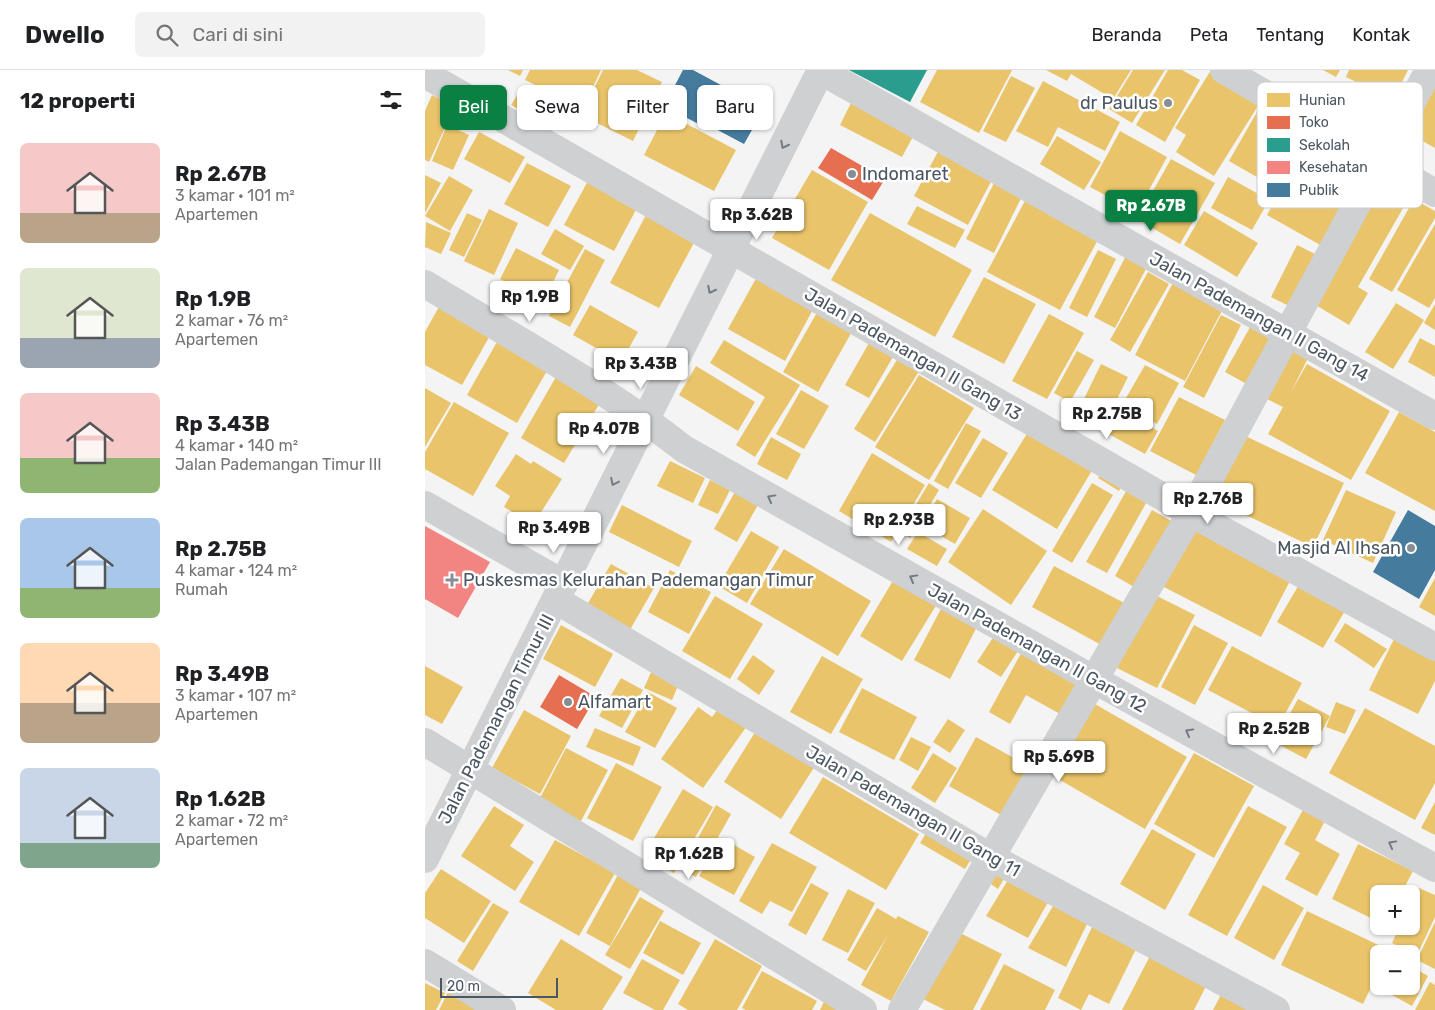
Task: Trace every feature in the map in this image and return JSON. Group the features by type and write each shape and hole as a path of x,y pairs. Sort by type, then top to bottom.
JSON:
{"street":[{"name":"Jalan Pademangan Timur III","path":"425,859 821,70"},
{"name":"Jalan Pademangan II Gang 14","path":"821,70 1435,416"},
{"path":"1224,70 1257,90"},
{"path":"1423,82 1429,70"},
{"name":"Jalan Pademangan II Gang 13","path":"425,74 1191,513 1435,647"},
{"path":"1423,186 1435,193"},
{"path":"902,1010 1191,513 1356,208"},
{"name":"Jalan Pademangan II Gang 12","path":"425,284 645,419 684,449 1093,679 1435,868"},
{"name":"Jalan Pademangan II Gang 11","path":"425,504 560,592 990,857 1067,900 1277,1010"},
{"path":"425,742 863,1010"},
{"path":"425,963 502,1010"}],"building: Hunian":[{"path":"508,70 523,70 520,76"},
{"path":"530,70 601,70 594,85 535,85 525,80"},
{"path":"603,70 637,70 662,82 661,85 608,85 608,128 598,124 598,85 596,85"},
{"path":"937,70 1012,70 979,133 920,102"},
{"path":"1046,70 1131,70 1113,99 1071,74 1067,81"},
{"path":"1133,70 1165,70 1132,123 1109,109"},
{"name":"dr Paulus","path":"1168,70 1182,70 1200,80 1165,142 1136,125"},
{"path":"1211,70 1257,99 1257,107 1214,176 1176,152 1186,135 1175,128"},
{"path":"1323,70 1340,70 1336,77"},
{"path":"1349,70 1408,70 1402,82 1356,82 1346,77"},
{"path":"1011,76 1035,88 1006,142 983,131"},
{"path":"1043,81 1120,122 1105,151 1058,127 1048,147 1016,131"},
{"path":"1426,84 1435,89 1435,148 1423,141 1423,89"},
{"path":"432,95 440,99 440,130 444,130 429,162 425,160 425,111"},
{"path":"517,95 517,108 511,105"},
{"path":"853,99 916,131 902,157 840,125"},
{"path":"1257,112 1257,177 1229,161"},
{"path":"687,124 736,150 714,191 644,155 657,130 687,130"},
{"path":"445,130 458,130 469,135 453,170 432,161"},
{"path":"611,130 638,130 633,141"},
{"path":"1120,131 1167,157 1137,212 1090,187"},
{"path":"479,132 525,157 510,183 464,159"},
{"path":"1057,136 1101,162 1084,190 1040,164"},
{"path":"940,148 994,176 968,225 914,196"},
{"path":"1171,159 1215,183 1180,244 1137,219"},
{"path":"527,163 571,186 548,227 504,204"},
{"path":"812,170 868,202 829,270 772,238"},
{"path":"425,175 441,183 425,213"},
{"path":"449,176 473,190 450,231 425,216"},
{"path":"1228,177 1257,193 1257,208 1264,208 1252,230 1211,208"},
{"path":"589,179 638,206 614,251 564,225"},
{"path":"994,183 1022,196 994,253 966,239"},
{"path":"1027,197 1100,236 1060,310 987,272"},
{"path":"1423,204 1435,211 1435,218 1392,292 1369,279 1409,208 1423,208"},
{"path":"917,206 965,230 955,248 907,224"},
{"path":"1271,208 1344,208 1322,246 1267,215"},
{"path":"1364,208 1403,208 1358,287 1368,293 1349,325 1309,301"},
{"path":"489,209 518,223 494,275 464,261"},
{"path":"1204,211 1258,243 1237,277 1184,245"},
{"path":"467,213 482,220 464,257 449,250"},
{"path":"647,213 696,239 659,308 610,283"},
{"path":"870,213 972,270 935,337 831,280"},
{"path":"426,222 451,233 441,254 425,247"},
{"path":"1435,224 1435,298 1429,308 1397,290"},
{"path":"555,229 584,246 570,270 541,254"},
{"path":"1297,245 1317,255 1291,307 1271,297"},
{"path":"516,248 559,270 544,301 500,279"},
{"path":"585,249 605,260 570,327 549,316"},
{"path":"1098,250 1116,259 1087,317 1069,308"},
{"path":"1128,252 1149,263 1115,328 1094,317"},
{"path":"1148,272 1169,284 1130,352 1110,340"},
{"path":"759,273 816,304 785,361 728,329"},
{"path":"984,277 1036,304 1004,364 952,337"},
{"path":"1176,277 1226,303 1185,381 1135,355"},
{"path":"441,303 492,332 462,385 425,365 425,332"},
{"path":"1396,303 1424,320 1393,369 1365,352"},
{"path":"1435,304 1435,330 1424,323"},
{"path":"590,305 638,332 621,362 573,335"},
{"path":"819,309 854,328 818,392 783,372"},
{"path":"1049,314 1084,333 1047,399 1012,381"},
{"path":"1221,315 1241,325 1204,398 1183,387"},
{"path":"1254,320 1282,336 1252,387 1225,372"},
{"path":"873,336 897,350 869,398 845,385"},
{"path":"1420,338 1435,346 1435,377 1408,362"},
{"path":"498,340 548,369 517,423 467,395"},
{"path":"724,340 800,385 755,457 736,445 765,397 710,363"},
{"path":"1291,341 1311,352 1291,392 1307,364 1390,411 1351,480 1268,434 1283,407 1261,396"},
{"path":"1077,351 1094,360 1070,402 1054,393"},
{"path":"900,355 921,368 875,442 854,429"},
{"path":"1101,364 1128,377 1107,419 1081,405"},
{"path":"1145,365 1179,383 1157,424 1122,405"},
{"path":"696,366 755,402 738,431 679,395"},
{"path":"557,375 601,401 564,463 521,438"},
{"path":"919,375 974,408 929,480 875,447"},
{"path":"425,388 451,403 425,447"},
{"path":"801,390 829,406 804,449 776,434"},
{"path":"1179,397 1225,420 1196,475 1150,451"},
{"path":"454,402 509,433 473,496 425,469 425,452"},
{"path":"1120,409 1158,431 1145,454 1107,433"},
{"path":"1399,412 1435,432 1435,511 1365,473"},
{"path":"966,423 981,431 948,489 934,481"},
{"path":"1033,424 1097,462 1057,529 992,490"},
{"path":"1237,432 1344,483 1313,547 1206,496"},
{"path":"771,437 801,454 787,480 757,464"},
{"path":"983,438 1008,453 981,498 955,483"},
{"path":"872,453 925,485 891,542 839,511"},
{"path":"516,454 531,464 533,461 562,479 533,525 504,507 510,496 495,486"},
{"path":"670,461 705,478 693,503 657,486"},
{"path":"1106,466 1126,478 1119,491 1098,478"},
{"path":"710,480 730,490 718,514 698,505"},
{"path":"740,483 763,496 737,542 714,529"},
{"path":"929,483 939,490 910,538 900,531"},
{"path":"1092,483 1113,495 1072,563 1052,551"},
{"path":"1129,486 1150,496 1107,573 1086,562"},
{"path":"1346,490 1396,512 1373,563 1323,540"},
{"path":"937,499 970,518 955,544 922,525"},
{"path":"622,505 692,541 679,567 609,532"},
{"path":"983,509 1047,551 1011,605 948,562"},
{"path":"1152,510 1173,522 1136,588 1115,576"},
{"path":"1196,525 1293,575 1261,637 1164,587"},
{"path":"751,531 779,547 747,603 718,586"},
{"path":"918,532 947,549 937,566 907,549"},
{"path":"784,549 871,601 838,656 750,604"},
{"path":"611,564 654,588 627,635 584,610"},
{"path":"1054,566 1128,605 1105,647 1032,607"},
{"path":"670,570 711,592 689,634 648,612"},
{"path":"1435,578 1435,616 1419,607"},
{"path":"894,579 937,604 902,661 860,636"},
{"path":"1300,583 1346,609 1323,648 1277,622"},
{"path":"1155,595 1195,615 1157,688 1117,668"},
{"path":"715,596 763,624 730,679 682,651"},
{"path":"943,605 979,623 950,679 914,660"},
{"path":"1345,623 1387,649 1374,668 1334,641"},
{"path":"561,625 613,654 595,687 543,659"},
{"path":"1194,625 1228,643 1195,705 1161,687"},
{"path":"994,636 1018,651 1001,677 977,662"},
{"path":"1395,637 1435,657 1435,681 1418,714 1369,690"},
{"path":"1025,646 1081,677 1060,714 1026,695 1010,724 989,712"},
{"path":"1232,646 1302,683 1278,727 1208,690"},
{"path":"753,655 775,671 759,695 737,679"},
{"path":"822,656 863,679 831,734 790,712"},
{"path":"425,666 463,687 442,724 425,715"},
{"path":"652,670 680,681 672,700 644,688"},
{"path":"621,678 643,690 622,728 599,716"},
{"path":"862,688 917,717 894,760 839,732"},
{"path":"648,692 677,708 655,748 625,732"},
{"path":"1298,699 1330,716 1306,759 1274,742"},
{"path":"1088,700 1187,757 1145,829 1046,772"},
{"path":"1336,702 1356,710 1345,734 1326,727"},
{"path":"722,704 749,723 703,788 661,759 698,707 712,717"},
{"path":"1365,708 1435,746 1435,783 1415,820 1329,773"},
{"path":"524,710 571,736 540,794 492,768"},
{"path":"948,719 965,730 950,753 933,742"},
{"path":"595,728 641,747 633,766 586,747"},
{"path":"757,729 815,766 781,819 724,782"},
{"path":"911,737 931,747 918,771 899,760"},
{"path":"976,737 1030,767 1003,816 949,786"},
{"path":"566,748 608,770 581,821 539,800"},
{"path":"933,753 957,768 935,803 911,788"},
{"path":"1194,753 1254,786 1214,858 1154,824"},
{"path":"616,763 662,787 633,841 587,818"},
{"path":"823,777 919,834 886,890 789,833"},
{"path":"683,789 713,807 674,873 644,855"},
{"path":"1435,802 1435,835 1421,828"},
{"path":"716,805 731,814 696,877 681,869"},
{"path":"494,806 524,825 510,846 534,862 515,891 461,856"},
{"path":"1248,806 1287,827 1227,936 1188,915"},
{"path":"1304,808 1326,819 1315,840 1340,854 1317,896 1285,879 1300,853 1284,844"},
{"path":"1152,829 1196,854 1165,910 1120,884"},
{"path":"928,830 973,856 965,869 920,843"},
{"path":"722,838 755,857 734,895 699,876"},
{"path":"555,840 615,873 579,936 519,902"},
{"path":"772,843 817,867 792,912 770,901 762,914 739,901"},
{"path":"1358,844 1413,871 1406,885 1370,885 1370,918 1332,899"},
{"path":"999,867 1008,872 998,889 988,882"},
{"path":"441,869 491,901 464,943 425,918 425,893"},
{"path":"619,873 642,886 610,946 586,933"},
{"path":"1011,875 1052,895 1028,938 986,916"},
{"path":"811,883 829,893 806,935 788,925"},
{"path":"1263,885 1304,908 1274,960 1234,938"},
{"path":"1420,888 1435,895 1435,917 1420,949 1420,945 1396,945 1392,943 1396,935 1420,935"},
{"path":"848,889 875,903 848,953 822,940"},
{"path":"640,897 664,911 630,969 605,955"},
{"path":"1056,901 1090,918 1066,967 1028,948"},
{"path":"493,903 509,912 473,971 457,961"},
{"path":"877,908 896,919 898,916 929,932 891,1001 861,985 888,935 866,971 847,960"},
{"path":"1307,911 1378,945 1370,945 1370,990 1363,1004 1281,965"},
{"path":"660,921 701,943 683,975 643,953"},
{"path":"1435,922 1435,969 1420,962 1420,954"},
{"path":"1094,923 1139,943 1109,1004 1089,994 1081,1010 1058,998"},
{"path":"958,932 1002,954 973,1010 945,1010 923,999"},
{"path":"561,939 623,977 602,1010 556,1010 528,993"},
{"path":"715,939 762,966 737,1010 688,1010 678,1004"},
{"path":"1152,952 1209,980 1194,1010 1122,1010"},
{"path":"642,959 680,980 663,1010 655,1010 623,993"},
{"path":"1004,964 1055,990 1045,1010 980,1010"},
{"path":"762,971 817,1001 812,1010 746,1010 742,1008"},
{"path":"1420,971 1428,976 1420,991"},
{"path":"1430,982 1435,985 1435,1010 1415,1010"},
{"path":"425,983 445,993 436,1010 425,1010"},
{"path":"1225,987 1267,1010 1213,1010"},
{"path":"449,990 489,1010 439,1010"},
{"path":"828,993 857,1010 820,1010"},
{"path":"1392,995 1418,995 1412,1006"}],"building: Toko":[{"name":"Indomaret","path":"831,148 885,179 872,200 818,168"},
{"name":"Alfamart","path":"559,675 596,697 577,729 540,707"}],"building: Sekolah":[{"path":"849,70 927,70 910,102"}],"building: Kesehatan":[{"name":"Puskesmas Kelurahan Pademangan Timur","path":"425,526 490,562 458,618 425,599"}],"building: Publik":[{"path":"683,70 693,70 721,85 697,85 697,123 687,118 687,85 675,85"},
{"path":"718,130 752,130 744,144"},
{"name":"Masjid Al Ihsan","path":"1408,510 1435,526 1435,570 1419,599 1373,572"}],"place":[{"name":"dr Paulus","path":"1168,103"},
{"name":"Indomaret","path":"852,174"},
{"name":"Masjid Al Ihsan","path":"1411,548"},
{"name":"Puskesmas Kelurahan Pademangan Timur","path":"452,580"},
{"name":"Alfamart","path":"568,702"}]}
